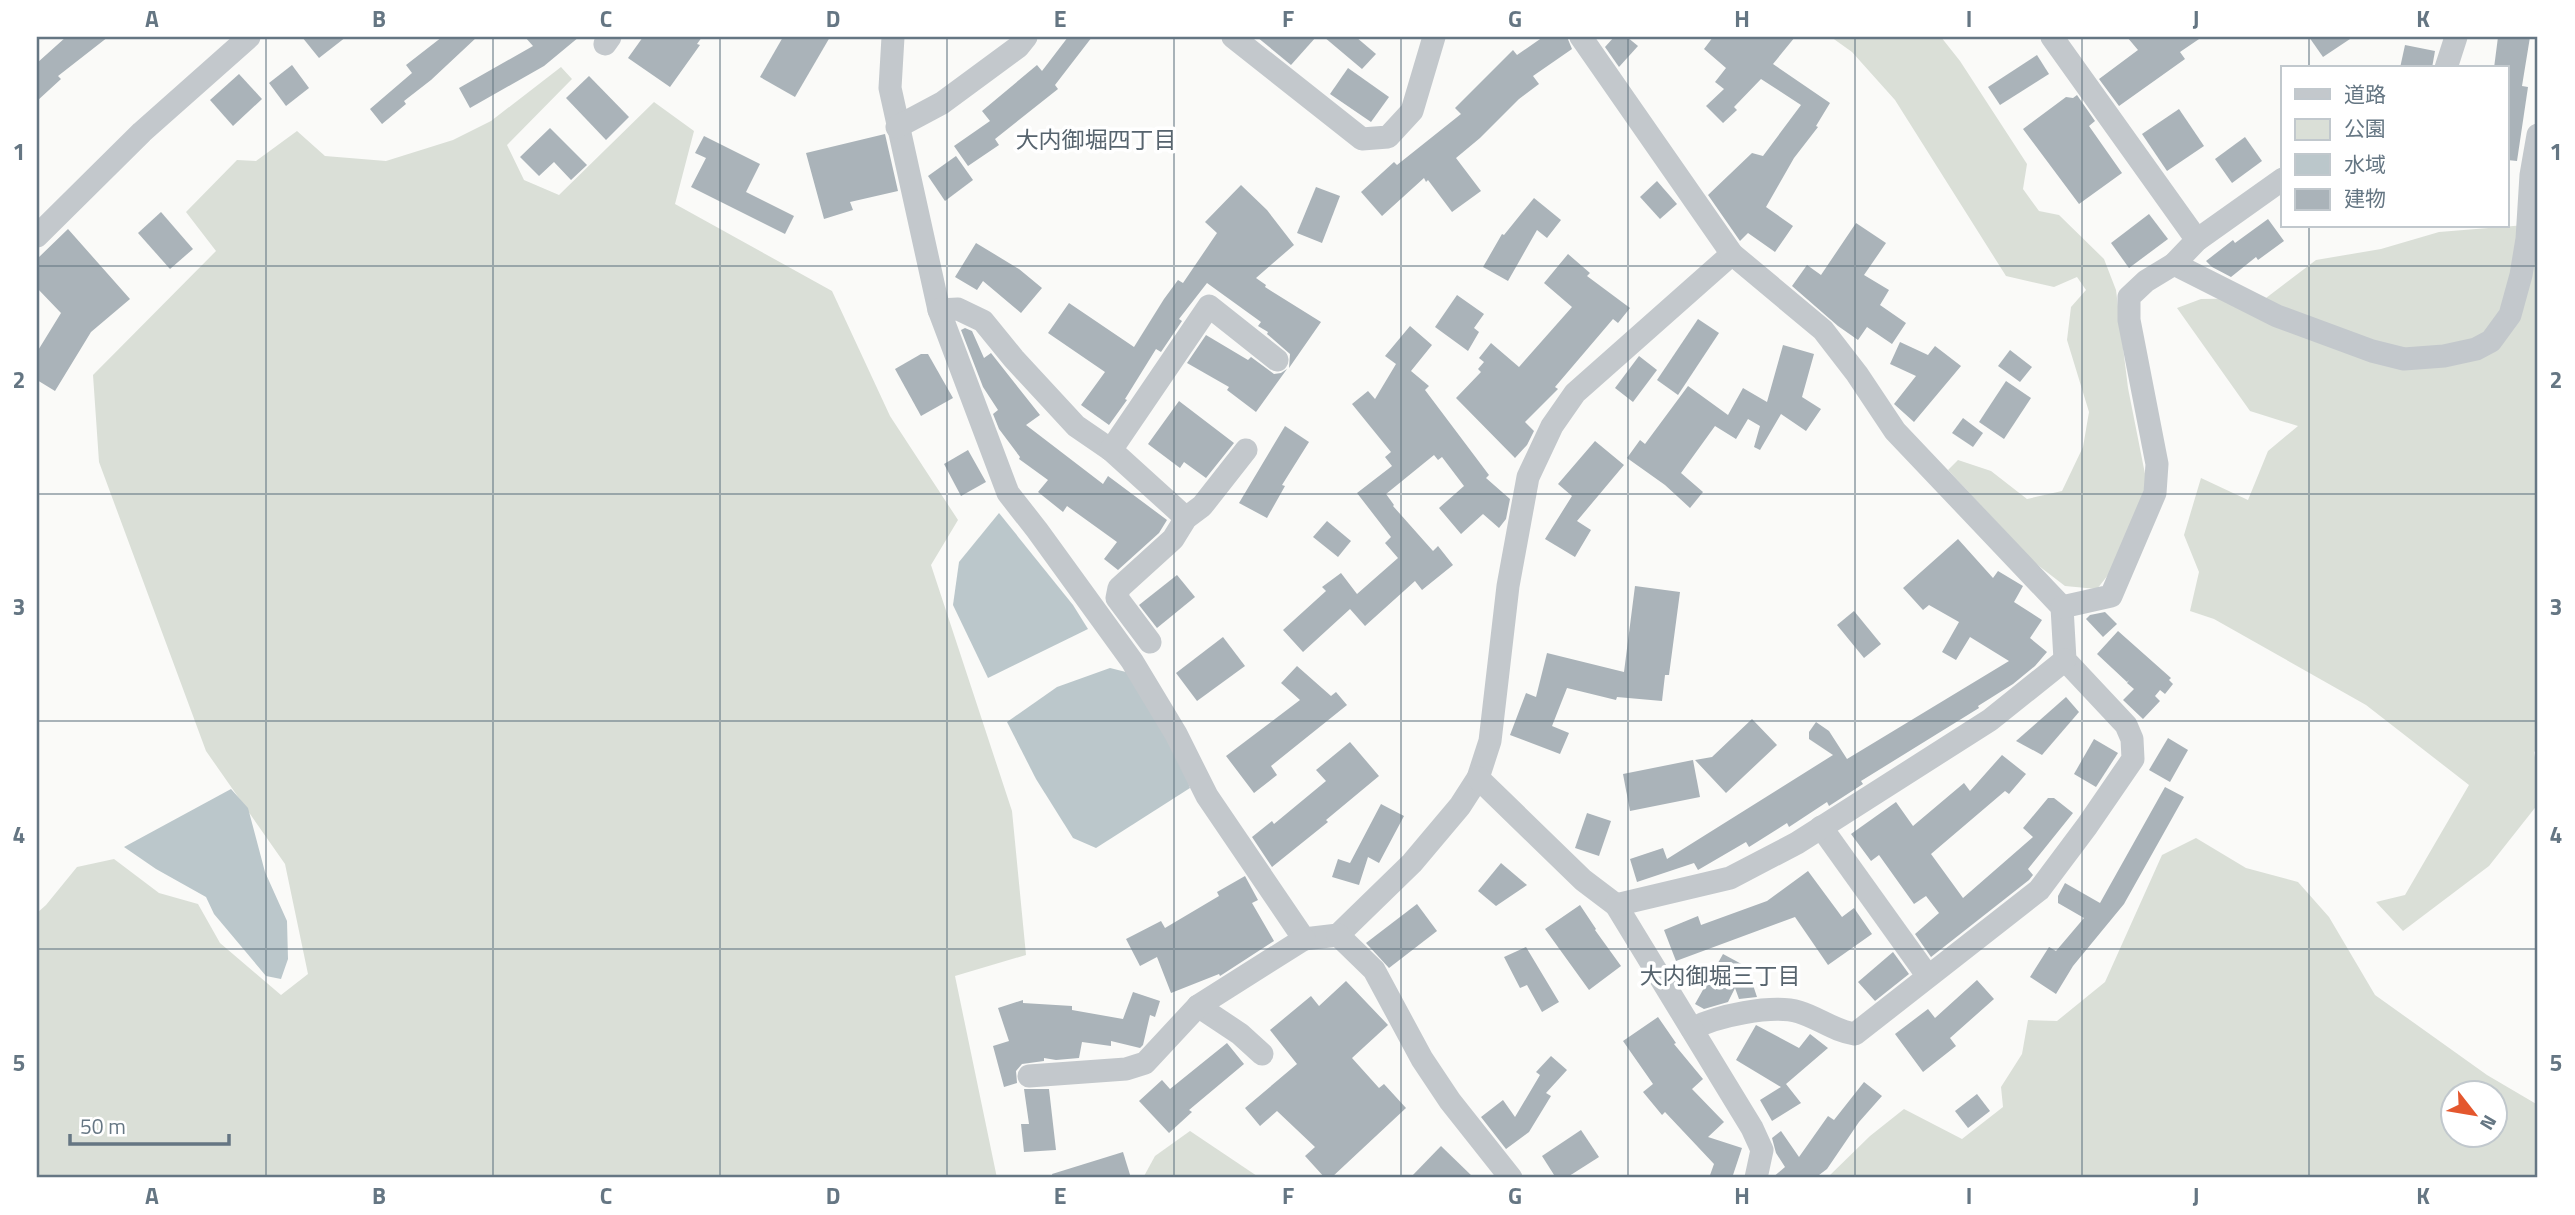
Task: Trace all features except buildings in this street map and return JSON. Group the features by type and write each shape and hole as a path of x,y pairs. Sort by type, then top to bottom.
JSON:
{"street":[{"path":"37,236 142,132 249,37"},
{"path":"893,37 890,88 939,310 1008,493 1132,661 1176,734 1207,796 1304,939"},
{"path":"897,127 942,103 1018,47 1027,37"},
{"path":"1233,37 1362,139 1388,137 1412,111 1434,37"},
{"path":"1581,37 1732,254 1823,330 1857,373 1895,431 2062,607 2065,660 2126,725 2132,738 2133,759 2039,890 1855,1034 1841,1032 1798,1012 1772,1010 1707,1021 1692,1029"},
{"path":"2052,37 2197,240"},
{"path":"2447,66 2456,37"},
{"path":"2174,264 2277,316 2372,351 2404,359 2444,356 2476,349 2491,341 2510,315 2527,239 2531,175 2538,135"},
{"path":"2062,607 2111,596 2155,493 2157,464 2129,320 2129,297 2146,281 2174,264 2197,240 2281,180"},
{"path":"1029,1076 1126,1069 1145,1063 1198,1006 1304,939 1338,935 1412,863 1460,806 1478,778 1490,741 1508,586 1528,477 1552,426 1575,393 1732,254"},
{"path":"1111,450 1209,306 1277,360"},
{"path":"939,310 958,309 983,321 1076,426 1111,450 1185,532"},
{"path":"1150,642 1117,598 1119,588 1185,532 1246,450"},
{"path":"1616,905 1730,878 1797,843 1990,720 2065,660"},
{"path":"1478,778 1583,880 1616,905 1752,1128 1762,1150 1756,1178"},
{"path":"1821,827 1927,975"},
{"path":"1338,935 1374,970 1422,1059 1450,1101 1511,1178"},
{"path":"1198,1006 1240,1034 1262,1055"}],"green space":[{"path":"1831,37 1941,37 1960,61 2027,164 2023,189 2039,211 2059,215 2104,259 2116,290 2128,388 2147,484 2112,570 2097,589 2065,586 2035,563 1948,470 1958,460 1991,471 2027,499 2062,491 2083,447 2089,412 2067,340 2071,307 2086,290 2077,277 2054,287 2006,276 1895,100 1852,52"},
{"path":"561,67 572,79 507,145 524,180 559,195 654,102 694,131 675,204 832,291 890,416 958,520 931,565 1012,811 1026,955 955,976 997,1178 37,1178 37,913 77,867 114,859 159,893 198,904 220,943 281,995 308,974 285,864 206,751 99,462 93,375 216,251 186,212 237,160 256,161 297,131 325,156 386,161 453,140 491,121"},
{"path":"2538,224 2538,749 2534,752 2538,773 2538,804 2489,866 2403,931 2376,902 2405,895 2469,785 2366,705 2214,619 2190,611 2199,572 2184,535 2201,478 2248,500 2268,451 2298,426 2250,411 2177,308 2201,299 2266,298 2316,260 2381,249 2439,232"},
{"path":"2196,838 2246,868 2298,882 2329,917 2375,995 2492,1078 2438,1078 2438,1148 2508,1148 2508,1087 2538,1105 2538,1178 1827,1178 1870,1136 1904,1109 1962,1139 2003,1107 2001,1087 2022,1054 2028,1020 2057,1021 2105,982 2162,855"},
{"path":"1190,1131 1260,1178 1143,1178 1155,1156"}],"water":[{"path":"999,513 1073,605 1088,629 988,678 953,605 959,562"},
{"path":"1110,668 1126,672 1178,750 1190,788 1096,848 1073,838 1036,779 1007,722 1057,687"},
{"path":"231,789 248,808 265,872 287,921 288,959 281,979 266,976 214,914 206,897 156,869 124,847"}],"district":[{"name":"大内御堀四丁目","path":"1096,140"},
{"name":"大内御堀三丁目","path":"1720,976"}]}
